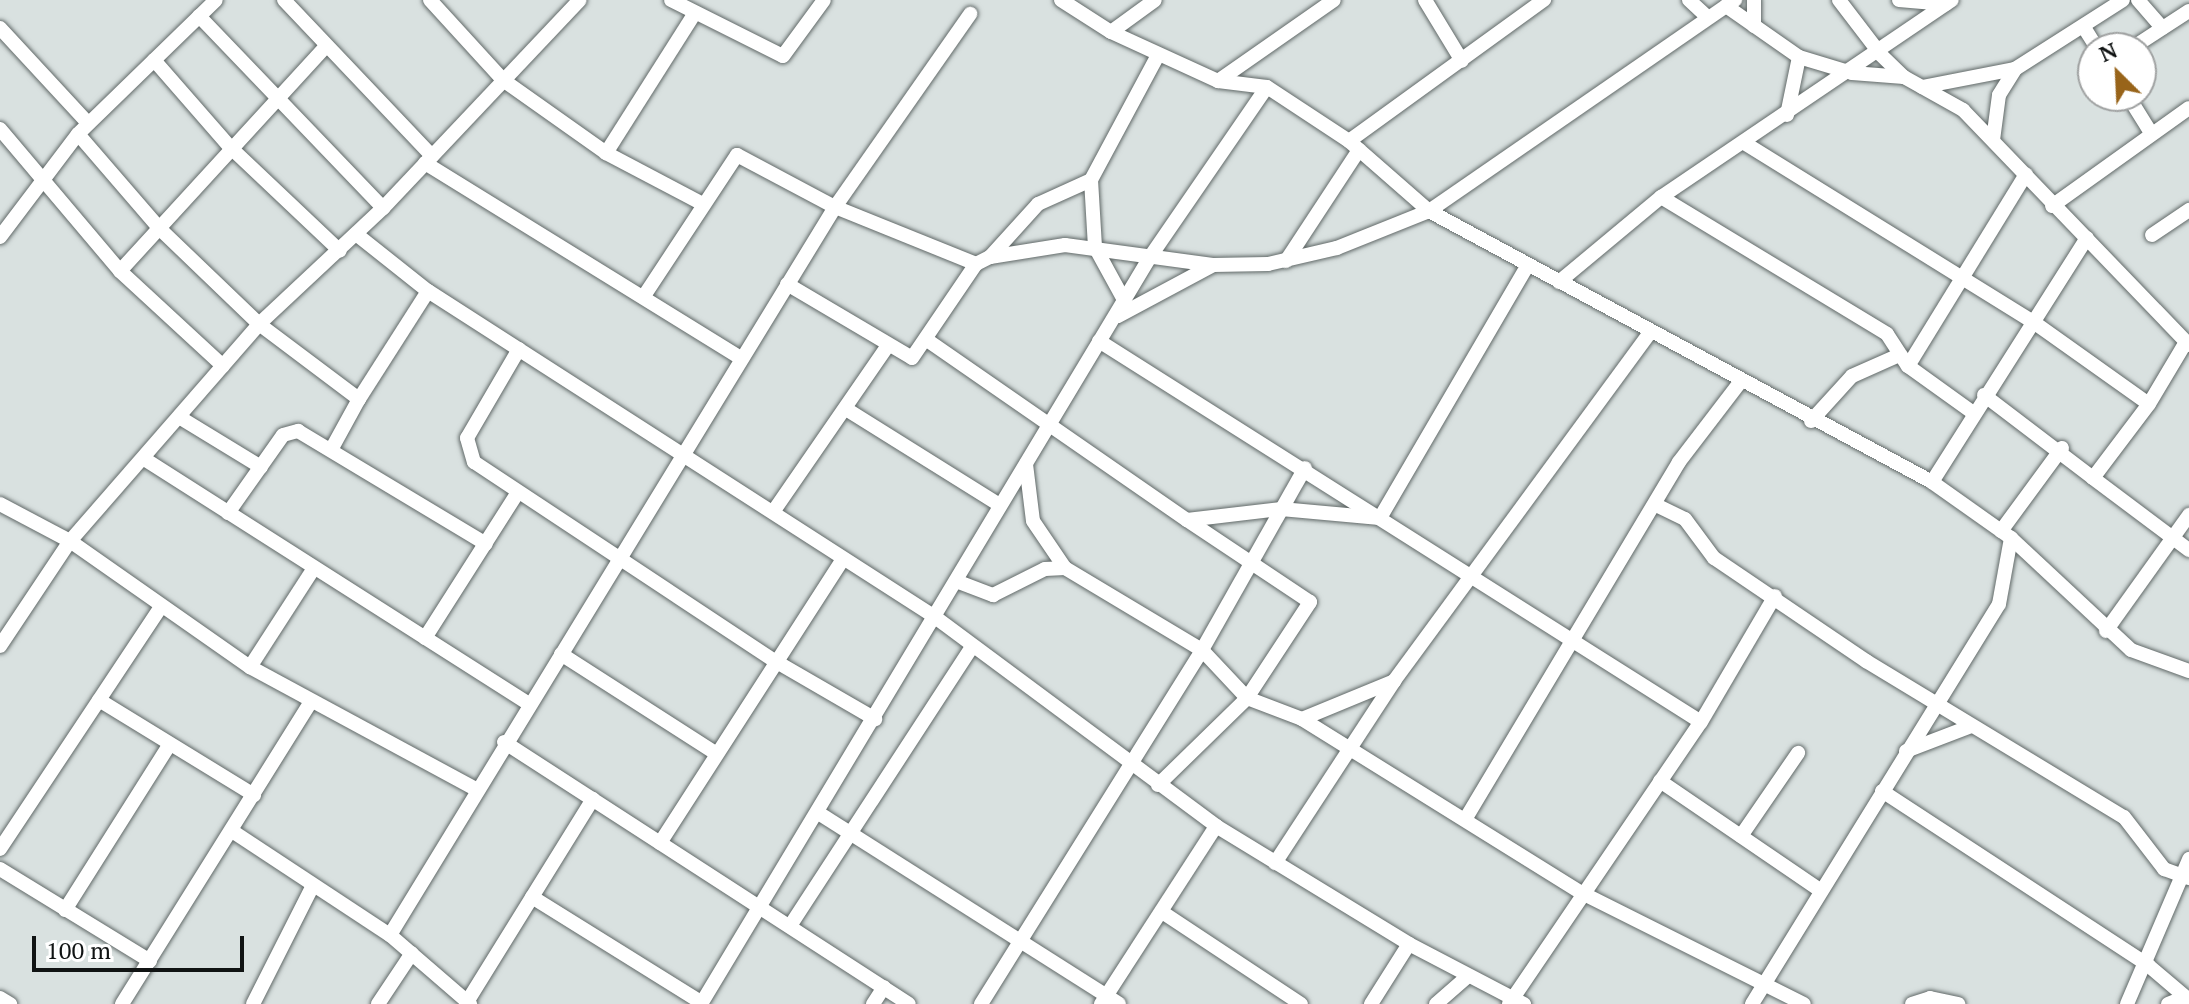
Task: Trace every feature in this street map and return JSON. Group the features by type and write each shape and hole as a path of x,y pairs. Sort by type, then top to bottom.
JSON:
{"street":[{"path":"0,237 42,177 83,128 216,0"},
{"path":"430,0 503,80 606,153 701,203"},
{"path":"671,0 783,56 824,0"},
{"path":"1061,0 1111,32 1218,81 1267,87 1354,146 1429,211 1811,421 1932,482 2006,535 2106,631 2131,650 2189,671"},
{"path":"1111,32 1137,6 1155,0"},
{"path":"1218,81 1334,0"},
{"path":"1425,0 1462,61"},
{"path":"1286,261 1354,146 1543,0"},
{"path":"1689,0 1708,18"},
{"path":"1754,0 1754,26"},
{"path":"1839,0 1881,55 1904,77 1963,110 2187,343 2149,404 2093,478"},
{"path":"1899,0 1949,2"},
{"path":"1921,87 2015,69 2085,29 2123,0"},
{"path":"2138,0 2162,28"},
{"path":"0,646 70,541 146,460 259,324 383,208 577,1"},
{"path":"290,2 325,47 428,160 741,358"},
{"path":"1559,282 1661,197 1881,55 1949,2"},
{"path":"644,296 701,203 737,155 835,207 983,260 1095,247 1213,265 1286,261 1429,211 1731,3 1754,26 1799,57 1852,73 1904,77"},
{"path":"2156,32 2189,11"},
{"path":"606,153 695,13"},
{"path":"390,935 504,742 835,207 970,14"},
{"path":"199,16 383,208"},
{"path":"0,28 83,128 160,229 259,324 359,399"},
{"path":"120,271 276,95 325,47"},
{"path":"1124,300 1095,247 1091,180 1158,55"},
{"path":"1787,115 1799,57"},
{"path":"154,60 230,147 340,251"},
{"path":"1993,140 1999,95 2015,69"},
{"path":"532,897 702,1004 820,814 998,504 1150,257 1267,87"},
{"path":"2052,206 2189,108"},
{"path":"2138,112 2151,133"},
{"path":"0,129 120,271 223,366"},
{"path":"1746,144 2032,321 2149,404"},
{"path":"1811,421 1852,376 1902,361 1962,276 2026,174"},
{"path":"787,284 912,358 983,260 1031,210 1091,180"},
{"path":"1661,197 1887,334 1902,361 1972,412"},
{"path":"2152,235 2189,210"},
{"path":"356,234 428,291 935,617 971,648 1216,826 1409,944 1515,1002 1582,893 1701,722 1775,596"},
{"path":"1932,482 1972,412 2087,238"},
{"path":"1111,321 1213,265"},
{"path":"1380,518 1528,265"},
{"path":"331,450 359,399 428,291"},
{"path":"1275,863 1352,750 1394,681 1651,331"},
{"path":"927,340 1051,419 1249,565 1310,602 1247,698 1158,785"},
{"path":"1099,341 1305,468 1701,722"},
{"path":"773,512 888,345"},
{"path":"519,349 466,449 516,495 775,661 875,719"},
{"path":"1466,818 1577,643 1656,505 1741,381"},
{"path":"1984,395 2062,448 2093,478 2189,550"},
{"path":"846,409 998,504"},
{"path":"179,417 261,467"},
{"path":"228,513 290,431 331,450 486,544"},
{"path":"1752,1004 2003,598 2006,535 2062,448"},
{"path":"1029,455 1024,471 1033,521 1065,568 1202,650 1247,698 1302,719 1466,818 1582,893 1804,1004"},
{"path":"146,460 528,703"},
{"path":"981,1004 1202,650 1305,468"},
{"path":"425,638 516,495"},
{"path":"0,504 70,541 250,667 476,789"},
{"path":"1656,505 1685,519 1714,558 1971,726 2124,817 2164,869 2185,877"},
{"path":"1187,520 1281,509 1380,518"},
{"path":"2106,631 2189,515"},
{"path":"660,843 843,559"},
{"path":"250,667 314,568"},
{"path":"956,581 993,595 1045,569 1065,568"},
{"path":"0,849 5,833 161,607"},
{"path":"790,926 971,648"},
{"path":"561,654 717,754"},
{"path":"1302,719 1394,681"},
{"path":"99,700 254,795"},
{"path":"128,1002 150,961 311,701"},
{"path":"1905,752 1971,726"},
{"path":"504,742 909,1004"},
{"path":"65,910 170,744"},
{"path":"1741,836 1798,753"},
{"path":"1660,781 1821,891"},
{"path":"1882,791 2149,966 2187,999"},
{"path":"232,831 312,887 390,935 468,1003 593,799"},
{"path":"820,814 849,836 1109,1001 1216,826"},
{"path":"2127,1004 2149,966 2185,877 2189,859"},
{"path":"0,869 150,961"},
{"path":"253,1004 312,887"},
{"path":"1165,914 1301,1004"},
{"path":"1371,1004 1409,944"},
{"path":"378,1004 412,953"},
{"path":"1436,1004 1468,976"},
{"path":"873,1004 884,987"},
{"path":"0,998 10,1004"},
{"path":"1912,1004 1930,998 1958,1004"},
{"path":"2168,1004 2187,999"}]}
